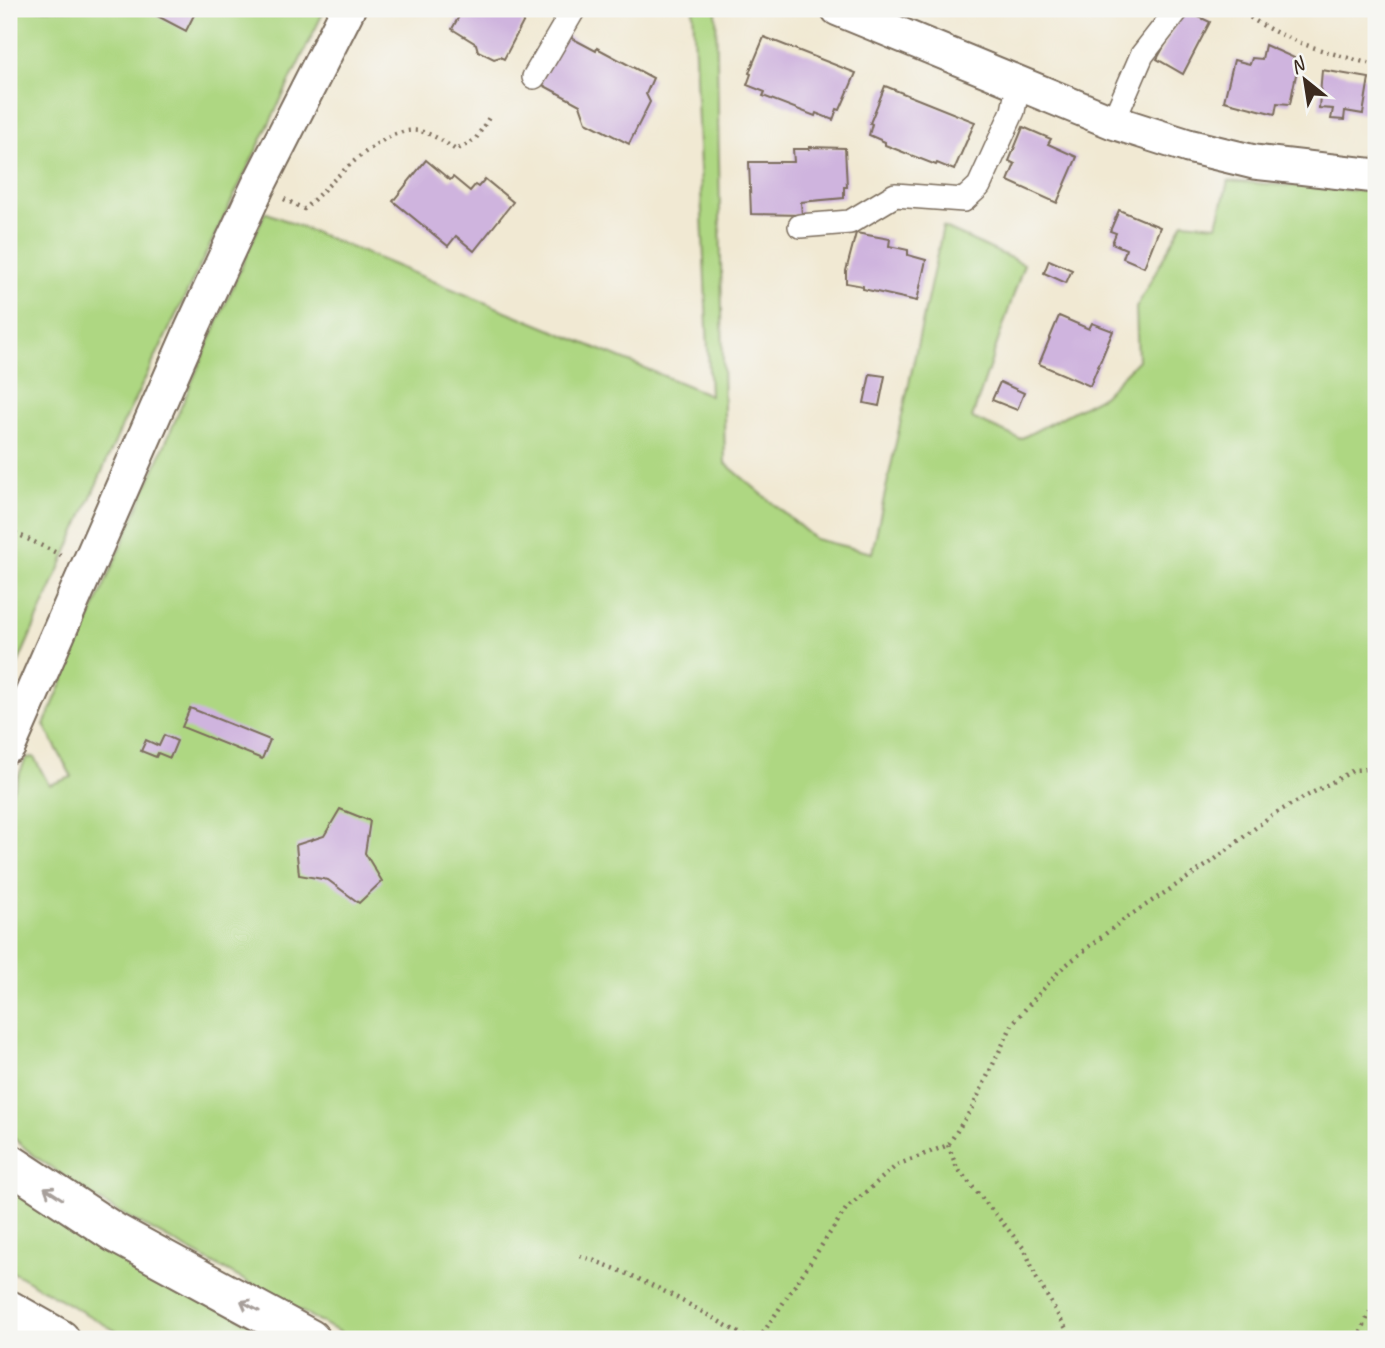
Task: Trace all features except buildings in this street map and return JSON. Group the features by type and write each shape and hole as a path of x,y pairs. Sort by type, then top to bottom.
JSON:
{"highway":[{"path":"9,1163 115,1233 310,1339"},
{"path":"9,1310 61,1339"}],"main road":[{"path":"9,746 190,333 258,186 348,9"},
{"path":"838,9 882,17 1018,81 1114,122 1220,155 1254,162 1376,176"}],"street":[{"path":"534,77 574,9"},
{"path":"1114,122 1142,55 1178,9"},
{"path":"800,226 850,222 895,195 964,200 979,186 1013,111 1018,81"}],"path":[{"path":"1239,9 1288,37 1334,54 1376,65"},
{"path":"258,186 304,209 386,138 408,131 434,135 456,150 475,140 490,116"},
{"path":"9,530 88,566"},
{"path":"1369,769 1376,759"},
{"path":"759,1339 845,1209 897,1165 948,1145 972,1108 1013,1023 1062,969 1123,920 1210,863 1272,815 1354,771 1376,769"},
{"path":"948,1145 957,1168 1025,1250 1036,1277 1072,1339"},
{"path":"580,1256 614,1267 749,1339"},
{"path":"1358,1339 1376,1298"}],"green space":[{"path":"9,9 325,9 122,426 9,684"},
{"path":"693,9 716,9 725,463 815,539 872,553 943,227 1024,264 972,418 1020,439 1103,396 1138,360 1136,308 1183,222 1217,225 1228,181 1376,192 1376,1339 352,1339 106,1205 33,1155 9,1134 9,799 26,758 34,757 49,785 72,777 44,725 265,212 710,395"},
{"path":"9,1181 276,1339 130,1339 9,1270"}]}
